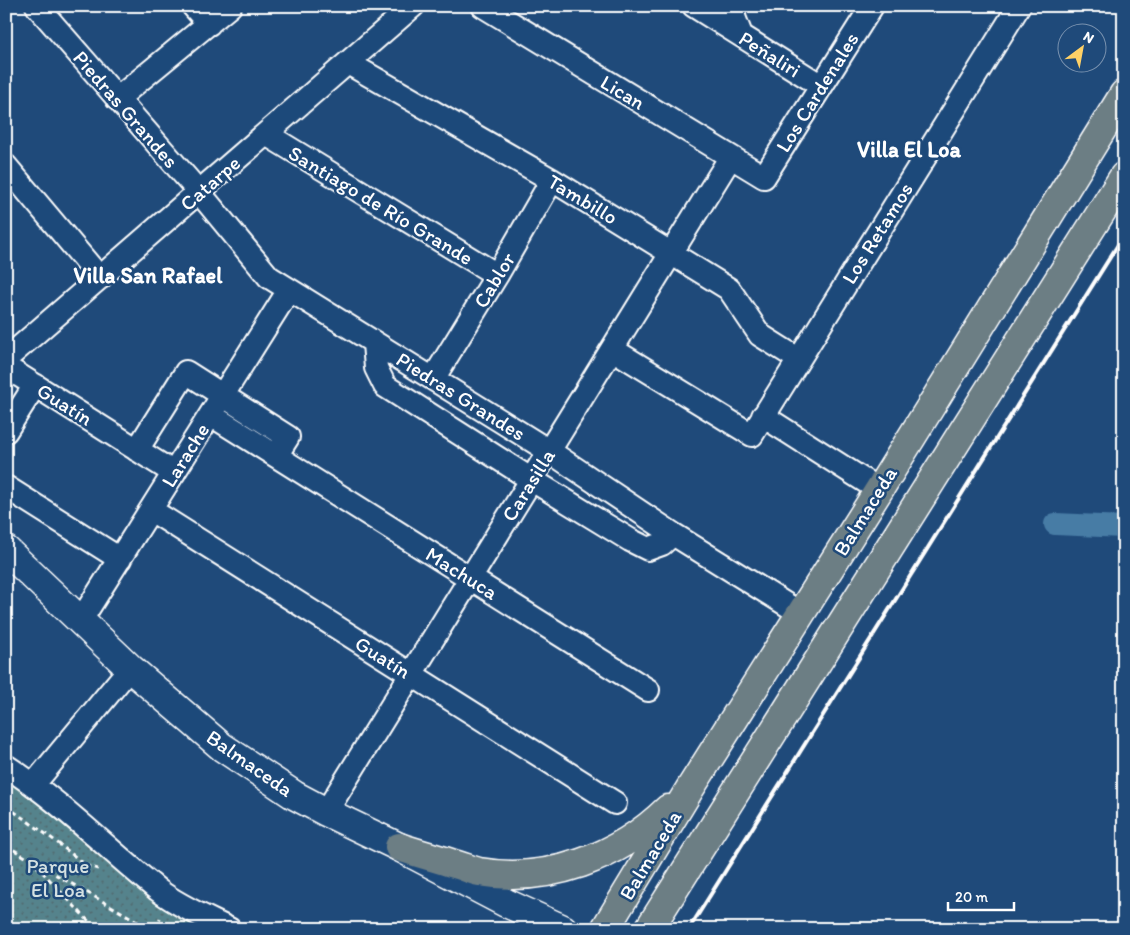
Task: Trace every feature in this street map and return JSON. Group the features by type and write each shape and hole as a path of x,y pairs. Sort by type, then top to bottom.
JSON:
{"main road":[{"name":"Balmaceda","path":"605,929 691,787 879,490 1124,94"},
{"name":"Balmaceda","path":"649,929 1124,176"},
{"name":"Balmaceda","path":"6,550 130,668 222,746 294,795 506,903 563,929"},
{"path":"399,847 479,872 525,875 568,868 627,843 655,822 691,787"}],"street":[{"name":"Piedras Grandes","path":"37,6 269,277 549,451 673,534 800,613"},
{"path":"193,6 209,24"},
{"path":"117,99 230,6"},
{"name":"Catarpe","path":"6,359 413,6"},
{"name":"Lican","path":"483,6 764,177"},
{"name":"Peñaliri","path":"694,6 820,85"},
{"path":"734,6 734,17 741,35"},
{"name":"Los Cardenales","path":"764,177 820,85 872,6"},
{"name":"Los Retamos","path":"612,349 752,435 1019,6"},
{"name":"Tambillo","path":"348,63 552,180 729,289 760,335 798,359"},
{"name":"Santiago de Río Grande","path":"266,134 497,275"},
{"name":"Carasilla","path":"326,812 730,158"},
{"path":"10,179 100,278"},
{"name":"Cablor","path":"433,379 497,275 552,180"},
{"name":"Larache","path":"81,620 289,290"},
{"name":"Piedras Grandes","path":"374,343 376,368 385,386 532,480 648,549 662,544 673,534"},
{"name":"Guatín","path":"6,367 174,473"},
{"name":"Larache","path":"137,450 186,372 222,395"},
{"path":"6,431 35,386"},
{"path":"222,395 288,437 276,456"},
{"name":"Machuca","path":"210,415 648,690"},
{"path":"763,416 879,490"},
{"path":"6,487 120,559"},
{"name":"Guatín","path":"151,510 615,803"},
{"path":"34,784 130,668"},
{"path":"6,766 34,784 159,891 188,909 229,929"}],"path":[{"path":"6,845 151,929"},
{"path":"32,861 96,929"}],"green space":[{"name":"Parque El Loa","path":"6,770 210,929 6,929"}],"waterway":[{"path":"1055,524 1124,527"}],"railway":[{"path":"689,929 1124,235"}],"district":[{"name":"Villa El Loa","path":"909,149"},
{"name":"Villa San Rafael","path":"148,275"}]}
